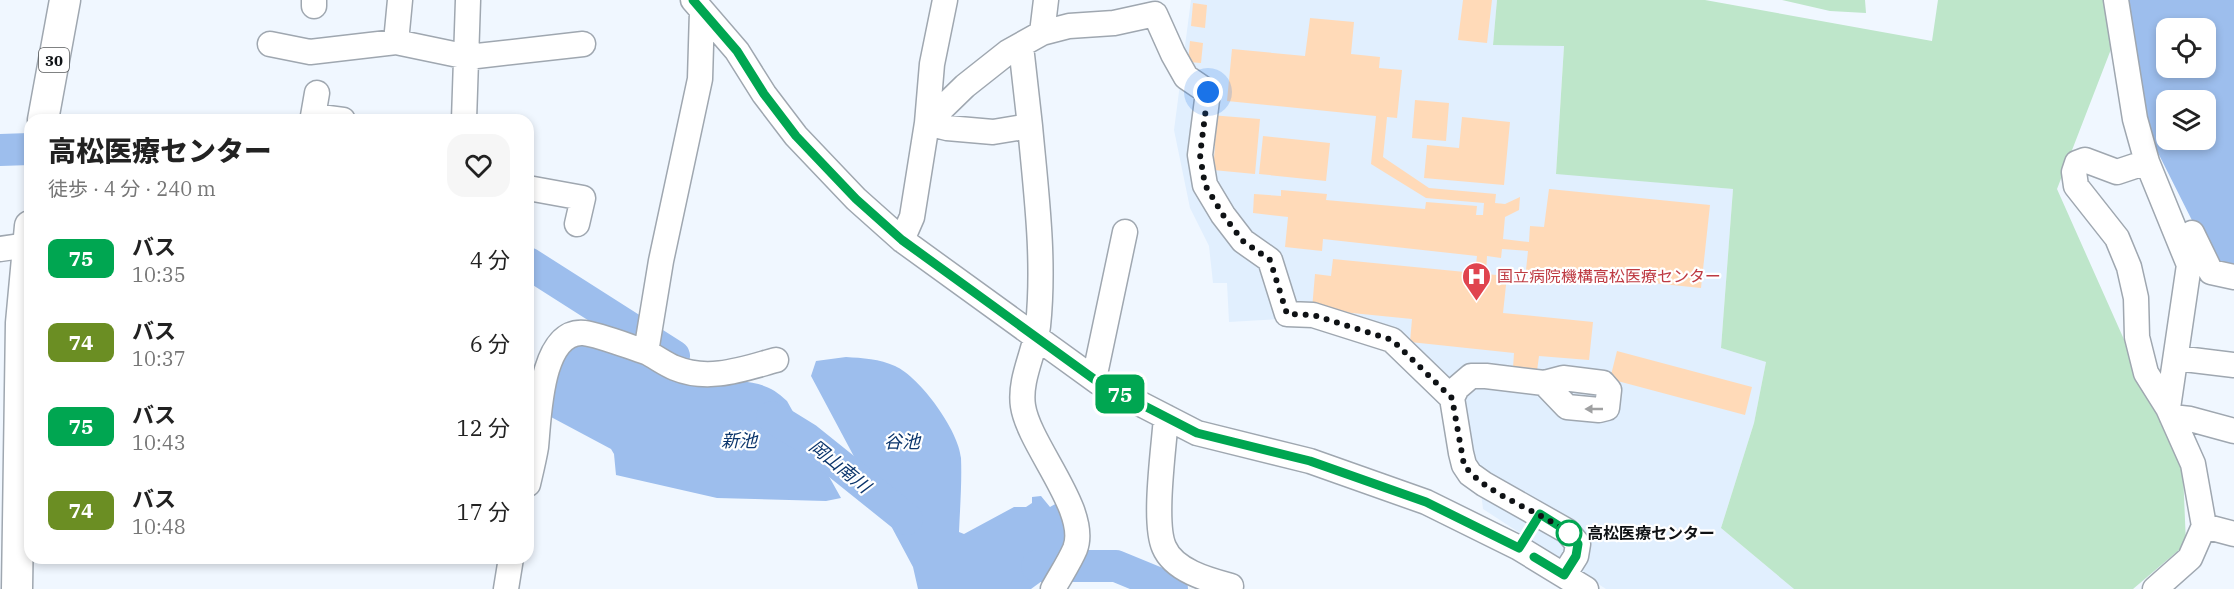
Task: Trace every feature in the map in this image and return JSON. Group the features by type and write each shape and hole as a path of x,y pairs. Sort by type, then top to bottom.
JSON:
{"main road":[{"name":"30","path":"44,114 65,0"},
{"path":"17,589 10,323 19,240"}],"street":[{"path":"396,42 400,0"},
{"path":"464,114 468,57 468,0"},
{"path":"902,240 912,217 927,123 932,64 945,0"},
{"path":"1042,33 1046,0"},
{"path":"2116,0 2140,138 2147,162 2189,265 2170,412"},
{"path":"697,4 737,51 764,94 796,136 856,199 902,240 1094,379 1197,433 1310,461 1426,502 1519,548 1586,589"},
{"path":"646,352 661,261 700,79 697,4"},
{"path":"927,123 965,86 1008,52 1042,33 1069,26 1114,23 1155,7 1173,54 1186,77 1208,92 1200,155 1205,185 1223,215 1243,241 1270,260 1287,314 1313,315 1392,340 1452,398"},
{"path":"270,44 310,52 396,42 468,57 582,45"},
{"path":"1021,46 1039,220 1040,267 1037,328 1024,381 1023,405 1030,429 1065,494 1076,526 1076,547 1053,589"},
{"path":"313,114 317,93"},
{"path":"927,123 947,128 993,132 1030,126"},
{"path":"2140,138 2149,143 2211,272 2234,276"},
{"path":"2147,162 2118,171 2085,160 2077,163 2074,172 2076,186 2118,238 2129,267 2136,298 2137,337 2146,373 2170,412 2193,464 2204,526 2190,558 2155,589"},
{"path":"534,189 584,198 578,224"},
{"path":"1094,379 1125,232"},
{"path":"534,457 545,372 557,345 571,336 583,333 646,352 675,368 690,373 723,375 776,360"},
{"path":"2176,358 2234,365"},
{"path":"1544,383 1471,376 1457,387 1452,398 1462,459 1470,474 1567,531 1578,544 1576,556 1564,575"},
{"path":"2170,412 2234,431"},
{"path":"1166,417 1159,520 1164,548 1176,562 1198,577 1231,586"},
{"path":"1519,548 1540,514"},
{"path":"2204,526 2234,534"},
{"path":"506,589 511,564"}],"shaded area":[{"name":"国立病院機構高松医療センター","path":"1191,0 1497,0 1493,45 1564,45 1556,173 1733,189 1721,348 1766,362 1754,423 1721,528 1794,589 1606,589 1483,509 1481,493 1459,481 1453,468 1443,409 1438,400 1378,342 1280,319 1229,322 1227,283 1213,283 1209,246 1190,208 1174,130"}],"green space":[{"path":"1497,0 1705,0 1932,41 1938,0 2122,0 2125,13 2057,189 2183,472 2186,544 2133,589 1794,589 1721,528 1754,423 1766,362 1721,348 1733,189 1556,174 1564,46 1493,45"},
{"path":"1782,0 1865,0 1866,13 1830,11"}],"water":[{"path":"2125,0 2234,0 2234,269 2214,264 2157,150 2216,150 2216,90 2156,90 2156,149 2146,129"},
{"name":"新池","path":"573,341 759,384 770,389 787,401 841,498 826,501 717,498 616,475 614,454 611,449 551,417 559,364"},
{"name":"谷池","path":"846,357 865,358 895,366 916,381 937,406 959,447 961,458 959,532 964,534 1014,507 1026,507 1032,503 1032,497 1041,496 1050,507 1057,503 1072,533 1053,573 1031,589 918,589 913,567 811,376 816,361"}],"building":[{"path":"1463,0 1492,0 1487,43 1458,40"},
{"path":"1193,3 1207,5 1205,28 1191,26"},
{"path":"1310,18 1354,22 1351,54 1380,57 1379,68 1402,70 1397,118 1387,117 1383,157 1429,188 1496,194 1495,203 1505,204 1520,197 1519,210 1505,217 1503,239 1529,242 1530,226 1544,227 1549,189 1710,205 1701,288 1526,270 1528,251 1502,249 1501,258 1487,256 1486,274 1507,276 1503,313 1593,322 1589,360 1539,356 1537,371 1513,368 1514,353 1410,342 1412,319 1312,309 1315,274 1331,276 1333,259 1475,273 1477,256 1323,239 1322,251 1285,247 1288,217 1253,213 1254,194 1281,196 1281,190 1327,194 1326,200 1425,209 1426,202 1477,206 1476,215 1483,215 1484,203 1426,198 1371,164 1376,116 1227,101 1232,49 1305,56"},
{"path":"1190,41 1203,43 1201,63 1188,62"},
{"path":"1415,100 1449,103 1446,141 1412,138"},
{"path":"1210,115 1260,119 1255,174 1213,170 1215,146 1207,145"},
{"path":"1462,117 1510,122 1504,185 1424,178 1427,145 1459,148"},
{"path":"1263,136 1330,143 1326,181 1259,174"},
{"path":"1617,351 1752,387 1745,415 1610,379"}],"waterway":[{"name":"岡山南川","path":"0,150 24,149"},
{"name":"岡山南川","path":"534,267 674,356"},
{"name":"岡山南川","path":"772,417 806,438 907,519"},
{"name":"岡山南川","path":"1037,566 1116,566 1172,589"}],"bus line":[{"name":"75","path":"693,0 737,51 764,94 796,136 856,199 902,240 1098,382 1197,433 1310,461 1426,502 1519,548 1540,514 1567,531 1578,544 1576,556 1564,575 1534,557"}],"place":[{"name":"国立病院機構高松医療センター","path":"1476,302"},
{"name":"高松医療センター","path":"1569,533"}],"route":[{"path":"1208,92 1200,155 1205,185 1223,215 1243,241 1270,260 1287,314 1313,315 1392,340 1452,398 1461,453 1464,465 1470,474 1569,533"}]}
